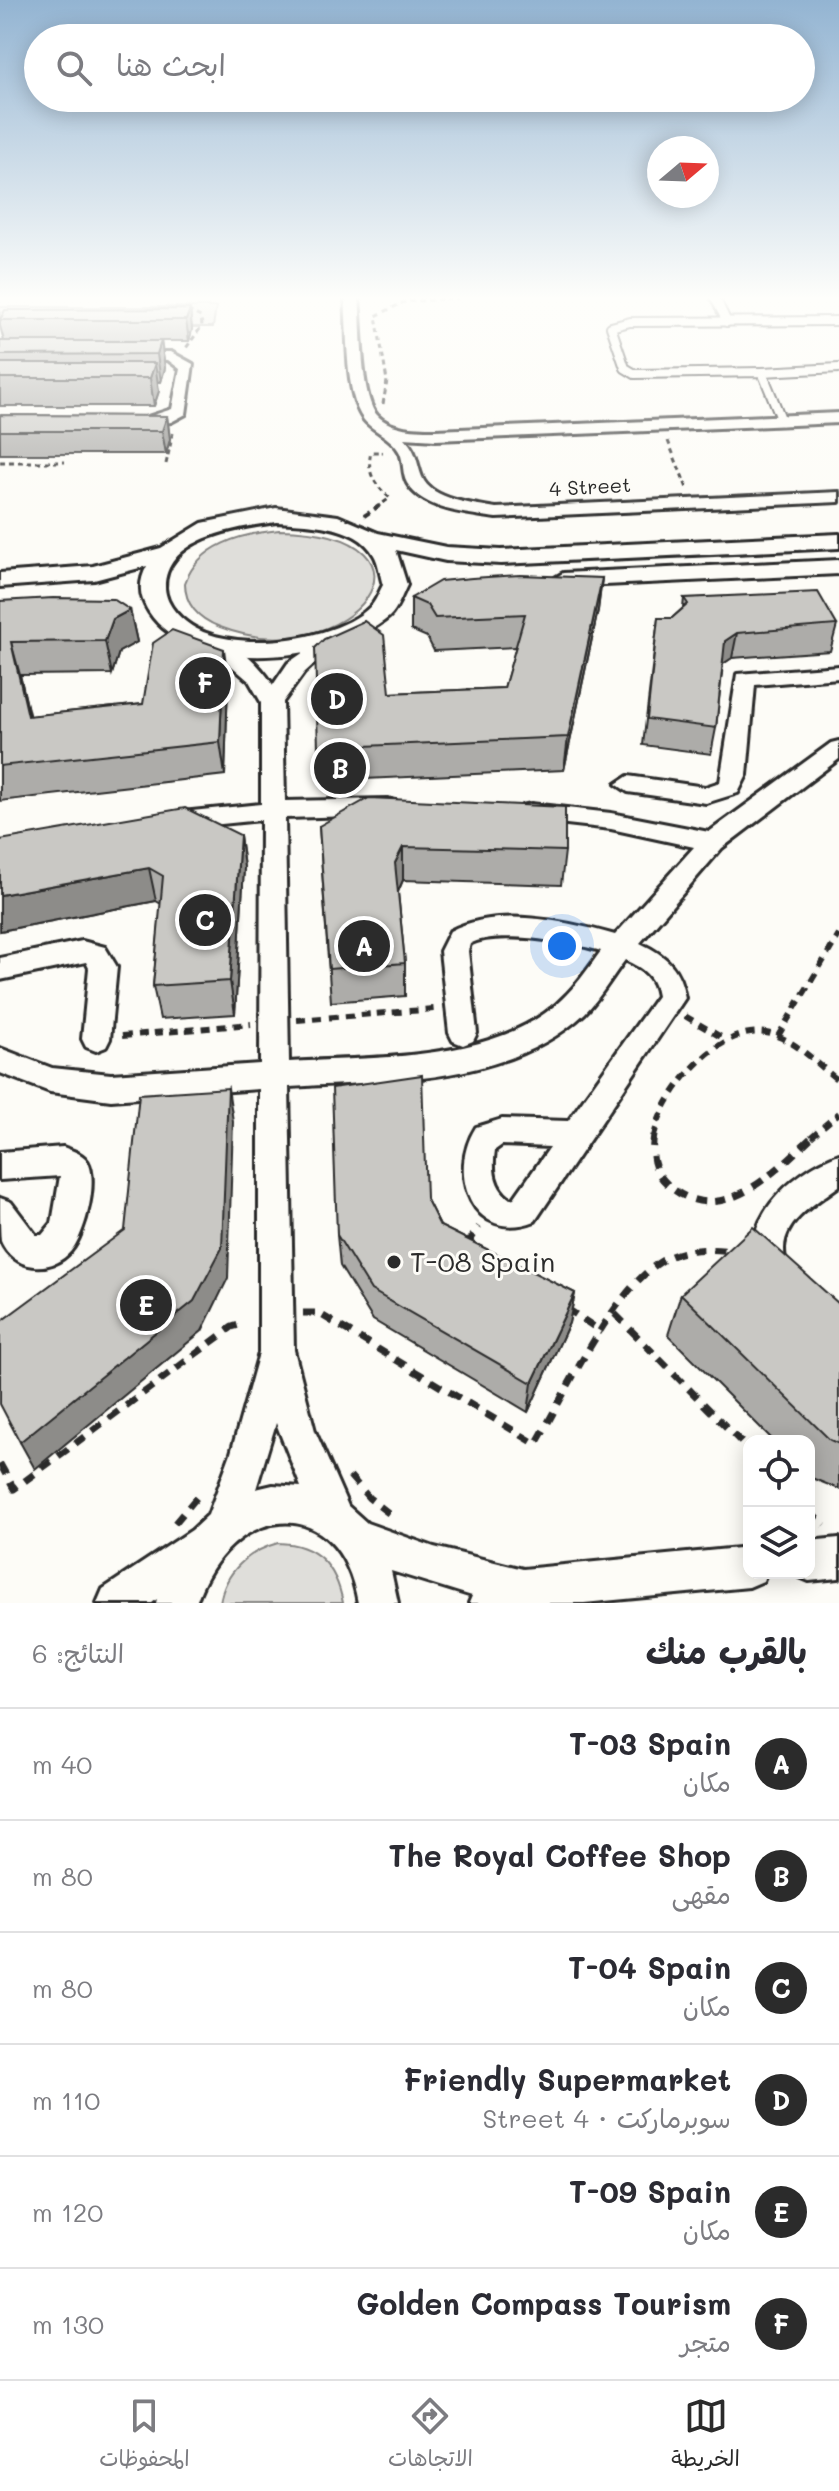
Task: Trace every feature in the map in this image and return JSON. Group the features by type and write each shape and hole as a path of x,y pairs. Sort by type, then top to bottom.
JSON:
{"street":[{"path":"123,423 147,424 173,416 184,405 178,373"},
{"path":"181,387 184,373"},
{"path":"361,373 365,405"},
{"name":"4 Street","path":"365,405 370,417 386,427 408,452 418,486 431,496 472,510 496,513 839,497"},
{"path":"386,427 436,435 839,418"},
{"path":"360,532 393,564 395,579 391,595 381,610 359,627 330,640 275,650 220,646 181,631 167,620 155,604 152,586 157,569 169,553 190,538 245,519 308,517 433,552 501,557 839,541"},
{"path":"0,580 94,573 169,553"},
{"path":"540,581 839,567"},
{"path":"381,610 421,597"},
{"path":"128,611 167,620"},
{"path":"272,702 296,668 330,640"},
{"path":"220,646 257,677 272,702 276,1332 297,1433 344,1528 372,1568 378,1603"},
{"path":"628,784 706,795 724,791 735,775 745,679 839,672"},
{"path":"0,1060 23,1072 80,1085 275,1077 434,1064 503,1049 542,1030 576,1004 621,946 713,842 836,752"},
{"path":"151,823 274,809 409,808"},
{"path":"509,811 611,821 713,842"},
{"path":"463,1033 454,951 465,934 481,929 588,937 621,946 652,960 667,973 672,990 666,1005 524,1211 509,1215 493,1209 487,1202 477,1156 487,1137 502,1132 574,1135"},
{"path":"0,969 82,951 95,954 103,967 96,1039"},
{"path":"0,1166 63,1161 75,1169 76,1176 65,1235 48,1250 28,1251 0,1213"},
{"path":"791,1291 776,1277 767,1256 767,1236 778,1217 839,1168"},
{"path":"176,1603 189,1567 216,1531 253,1443 276,1332"},
{"path":"117,1603 251,1509 280,1503 308,1506 344,1528 506,1596 743,1568"},
{"path":"815,1560 839,1558"}],"lane":[{"path":"633,373 711,373"},
{"path":"762,373 782,421"}],"path":[{"path":"365,405 386,404 386,373"},
{"path":"661,426 694,504"},
{"path":"360,532 390,498 375,486 369,475 371,452 408,452"},
{"path":"0,462 65,462"},
{"path":"778,1036 839,935"},
{"path":"666,1005 726,1040"},
{"path":"839,1081 778,1036 752,1031 726,1040 688,1076 660,1112 650,1147 655,1172 677,1194 705,1202 733,1199 839,1113"},
{"path":"479,1252 467,1244 493,1209"},
{"path":"0,1464 14,1489 232,1327 276,1332 318,1313 536,1444 602,1332 645,1272 674,1254 708,1247 767,1256"},
{"path":"553,1300 602,1332"},
{"path":"615,1314 743,1444"}],"shaded area":[{"path":"279,530 334,537 365,553 374,575 366,598 344,619 310,633 268,637 220,627 200,616 191,605 185,583 200,559 223,543 251,534"},
{"path":"278,1543 304,1548 322,1560 335,1578 343,1603 220,1603 227,1581 240,1564 257,1551"}],"building":[{"path":"0,373 152,373 150,378 0,378"},
{"path":"0,415 167,416 162,431 0,431"},
{"path":"520,575 602,578 568,737 318,748 315,648 324,639 364,621 384,635 390,693 504,688 525,614 435,618 427,605 411,598 440,581"},
{"path":"818,592 837,625 737,633 725,641 716,728 647,719 658,618 672,618 688,604 684,598"},
{"path":"113,599 130,610 113,619 105,641 11,642 28,716 143,704 153,643 172,630 224,649 220,742 0,766 0,601"},
{"path":"369,798 565,807 565,851 403,847 395,863 405,963 329,969 319,826"},
{"path":"185,808 240,835 230,981 153,986 163,876 149,868 0,895 0,840"},
{"name":"T-08 Spain","path":"422,1075 426,1198 440,1226 575,1293 532,1383 371,1290 337,1235 332,1088"},
{"path":"228,1088 222,1248 194,1301 20,1442 0,1404 0,1322 125,1230 139,1094"},
{"path":"753,1227 839,1304 839,1444 830,1440 681,1294"}],"place":[{"name":"Golden Compass Tourism","path":"205,683"},
{"name":"Friendly Supermarket","path":"337,699"},
{"name":"The Royal Coffee Shop","path":"340,768"},
{"name":"T-04 Spain","path":"205,920"},
{"name":"T-03 Spain","path":"364,946"},
{"name":"T-08 Spain","path":"394,1262"},
{"name":"T-09 Spain","path":"146,1305"}]}
